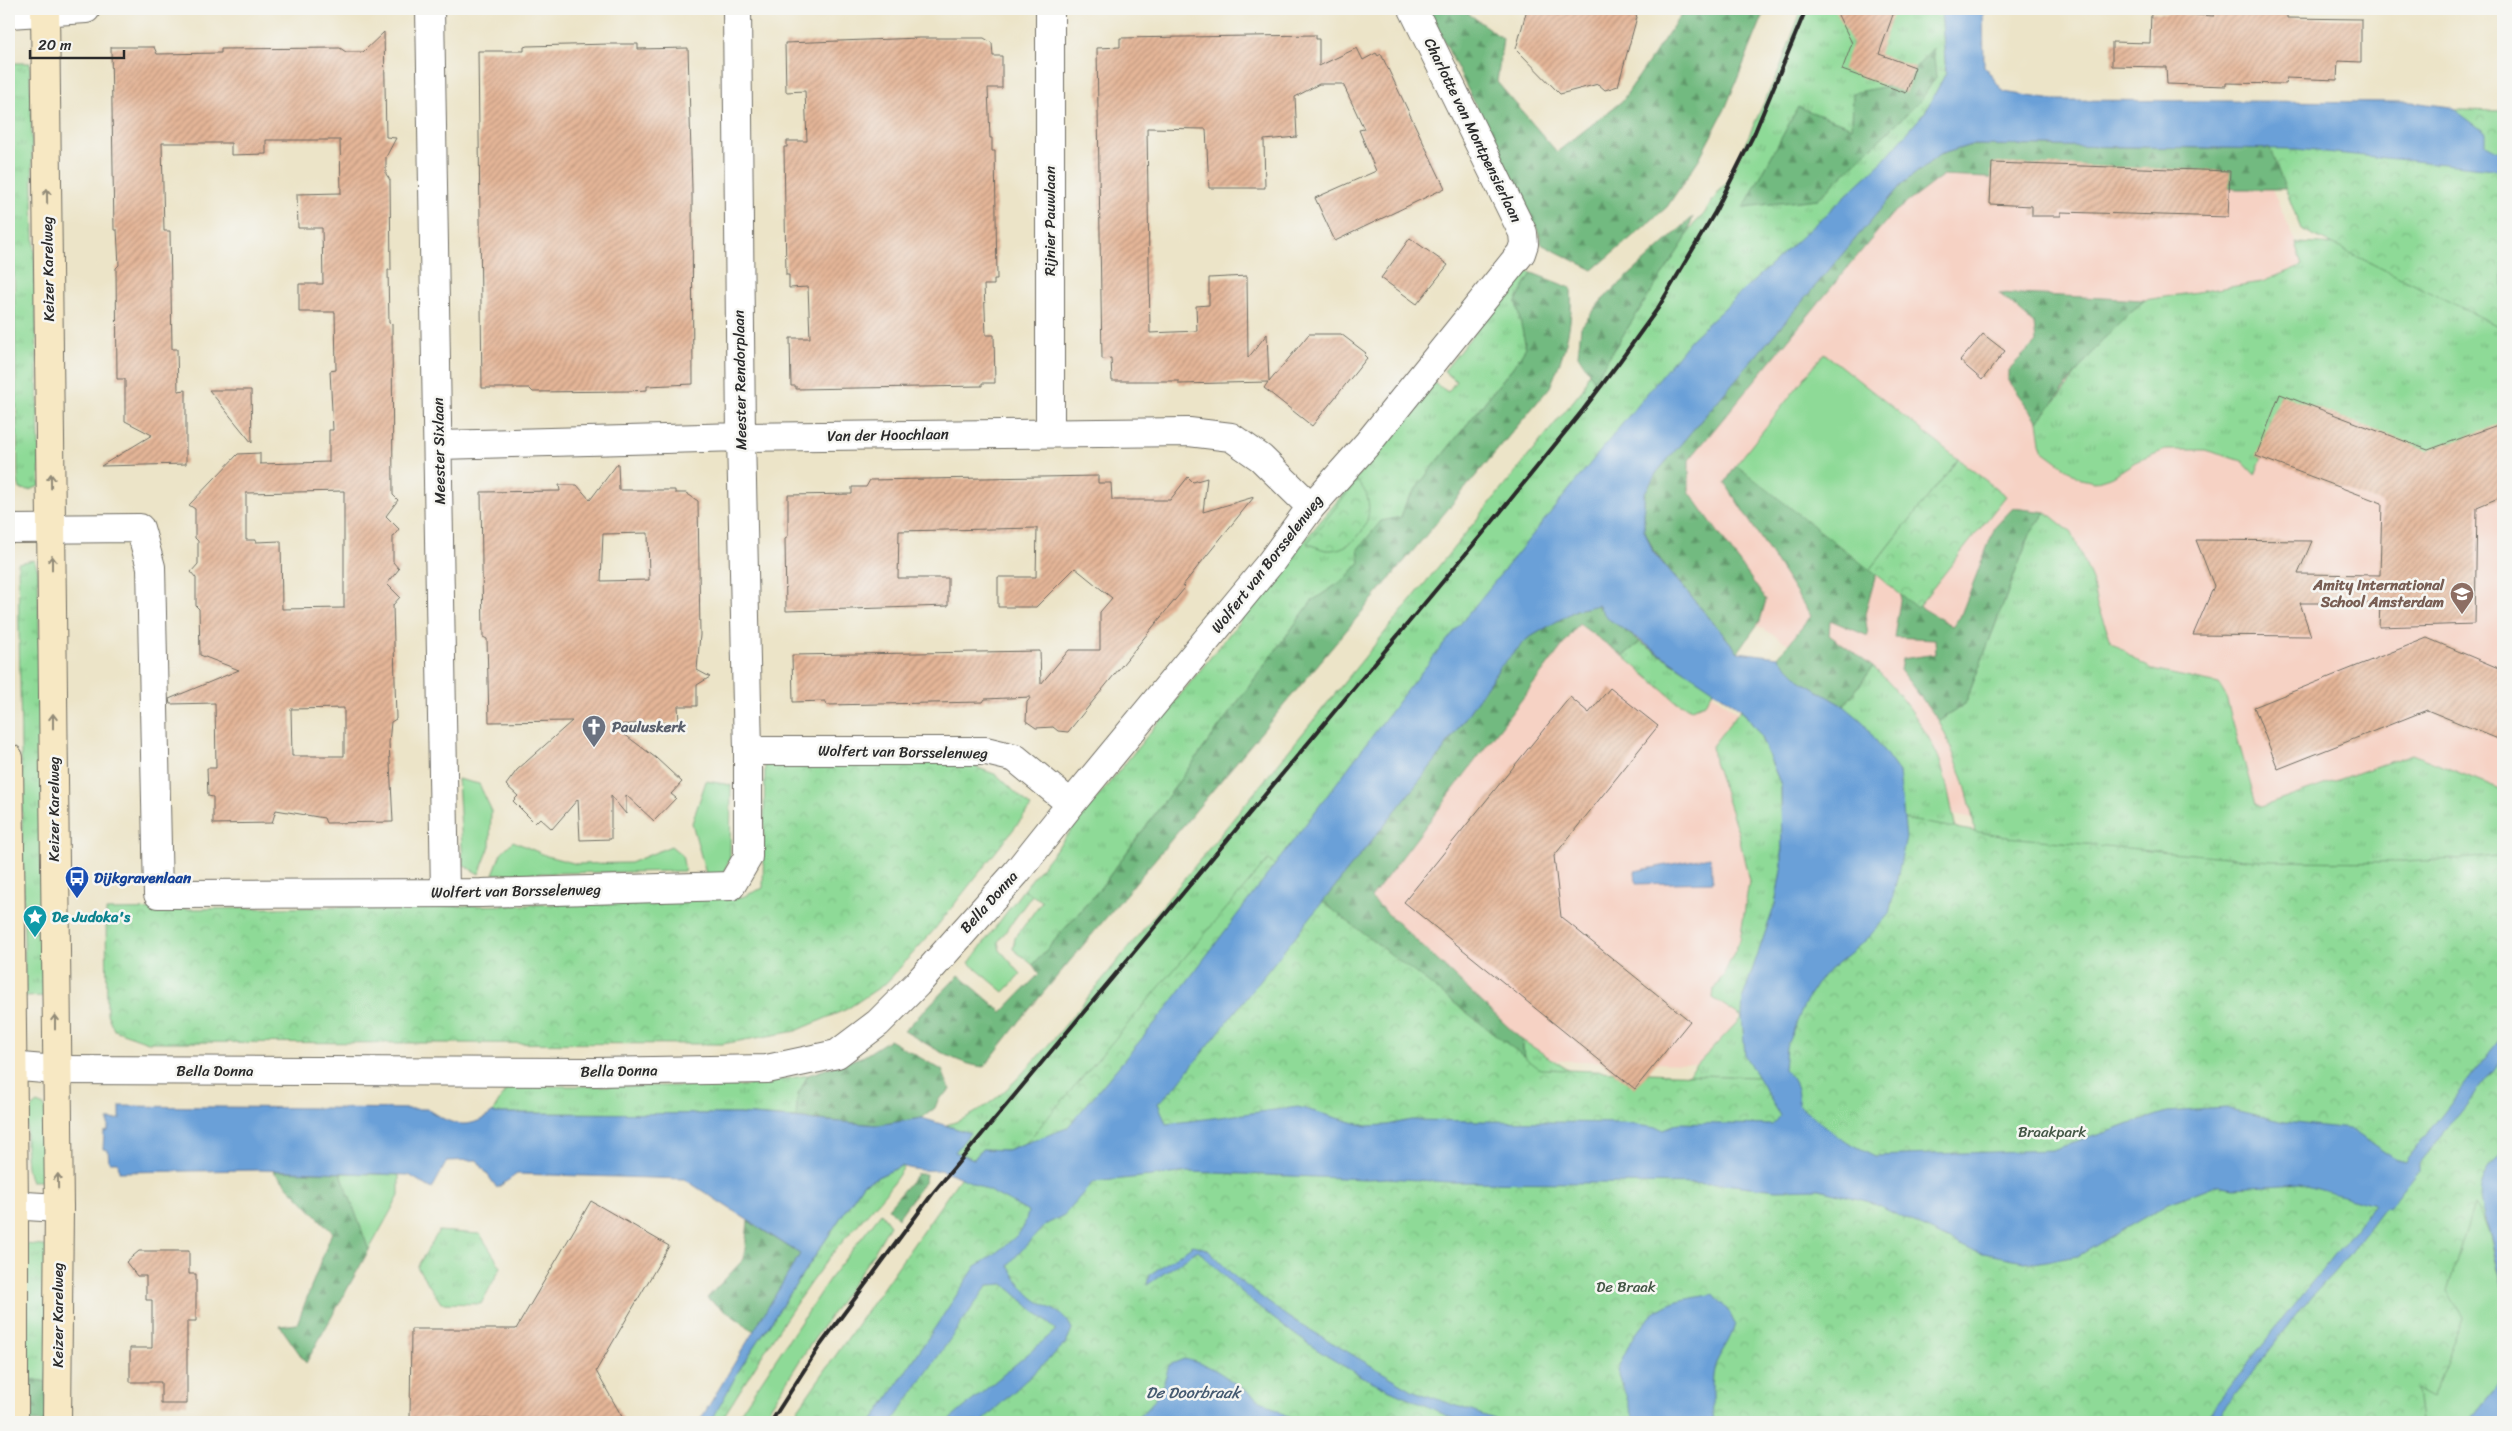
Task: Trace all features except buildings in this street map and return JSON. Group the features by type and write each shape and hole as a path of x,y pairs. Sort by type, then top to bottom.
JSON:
{"main road":[{"name":"Keizer Karelweg","path":"45,11 59,1208 57,1422"},
{"path":"9,758 14,1422"}],"street":[{"path":"9,14 86,9"},
{"name":"Meester Sixlaan","path":"430,9 439,445 445,893"},
{"name":"Meester Rendorplaan","path":"737,9 740,437 748,751"},
{"name":"Rijnier Pauwlaan","path":"1050,9 1050,432"},
{"name":"Charlotte van Montpensierlaan","path":"1413,9 1524,233 1524,244 1521,253"},
{"name":"Wolfert van Borsselenweg","path":"52,530 140,528 147,552 151,567 158,894 445,893 732,886 748,857 748,751 986,751 1015,758 1071,804 1271,562 1311,507 1368,443 1521,253"},
{"name":"Van der Hoochlaan","path":"439,445 740,437 1050,432 1189,432 1231,437 1261,458 1311,507"},
{"path":"9,529 52,530"},
{"name":"Bella Donna","path":"11,1066 56,1070 595,1072 767,1069 837,1054 878,1023 917,984 1016,873 1071,804"},
{"path":"11,1205 59,1208"}],"shaded area":[{"path":"1964,110 2240,117 2297,245 2503,346 2503,848 2058,835 1923,808 1806,654 1667,572 1624,508"},
{"path":"1580,599 1765,732 1776,875 1725,1065 1542,1060 1278,852"}],"green space":[{"path":"1428,9 1466,9 1465,11 1503,39 1497,82 1557,152 1622,101 1680,16 1681,9 1766,9 1725,109 1699,159 1667,207 1593,270 1541,244 1541,237"},
{"path":"1802,9 1941,9 1946,73 1925,112 1067,1128 1007,1150 982,1149 974,1159 954,1152 969,1133 946,1125 963,1119 994,1100 1021,1075 1058,1034 1583,389 1612,309 1704,214 1721,188 1727,183 1780,68"},
{"path":"1933,48 1936,77 1921,100 1818,199 1744,207 1798,107 1852,127 1853,93 1903,83"},
{"path":"10,63 30,63 40,486 29,490 20,489 18,481"},
{"path":"2253,105 2503,111 2503,328 2301,229"},
{"path":"1971,145 2296,149 2330,189 2239,189 1942,176 1892,214 1689,460 1689,491 1766,600 1760,621 1738,652 1654,552 1644,529 1644,494 1657,472 1902,184 1939,155"},
{"path":"1693,217 1685,240 1594,380 1578,355 1581,327 1601,301"},
{"path":"2296,243 2343,245 2503,270 2503,440 2435,463 2282,406 2255,475 2242,461 2205,450 2165,450 2135,462 2113,476 2094,482 2081,479 2042,450 2038,421 2068,386 2092,350 2121,319 2145,300 2262,282 2303,265"},
{"path":"1525,269 1532,273 1516,302 1527,347 1516,363 1406,502 1401,517 1345,579 1312,601 1099,890 1033,965 1013,949 1015,938 1042,901 1023,890 1434,383 1448,392 1456,381 1444,371"},
{"path":"1532,273 1571,288 1571,315 1567,339 1550,387 1023,1017 984,1067 953,1058 904,1031 959,975 1002,1012 1039,974 1033,965 1099,890 1312,601 1345,579 1360,562 1358,549 1381,521 1401,517 1406,503 1421,482 1516,363 1526,347 1516,302"},
{"path":"1999,293 2145,300 2129,313 2101,342 2038,421 2008,381 2008,370 2036,342 2034,324"},
{"path":"1824,353 1958,459 1870,570 1736,465"},
{"path":"1958,459 2006,496 1917,608 1870,570"},
{"path":"1737,464 1877,571 1865,614 1868,636 1830,620 1829,635 1873,667 1844,706 1803,682 1778,657 1811,616 1725,483"},
{"path":"1357,481 1365,492 1368,503 1368,515 1365,526 1358,536 1349,544 1338,549 1326,550 1307,543"},
{"path":"2013,508 2046,512 2030,534 1965,704 1939,721 1900,670 1902,659 1936,654 1935,639 1894,637 1901,595 1952,626 1960,617 1995,527"},
{"path":"2046,512 2072,533 2092,580 2097,606 2112,642 2142,664 2157,671 2219,684 2225,694 2256,804 2261,807 2412,754 2503,790 2503,886 1894,887 1899,772 1844,706 1873,667 1883,676 1910,708 1938,756 1947,785 1958,838 1976,842 1971,809 1963,780 1939,721 1965,704 2030,534"},
{"path":"34,560 38,570 46,996 25,997 18,563"},
{"path":"1598,605 1608,618 1640,642 1623,656 1579,624 1371,898 1522,1040 1531,1122 1175,1087 1439,756 1500,667 1527,639 1576,610"},
{"path":"1640,642 1714,690 1705,704 1691,709 1677,702 1623,656"},
{"path":"1741,709 1759,733 1781,785 1782,865 1775,904 1780,1115 1531,1122 1522,1040 1638,1115 1647,1118 1742,1017 1713,998 1714,989 1724,974 1740,940 1749,881 1738,832 1714,761 1712,746"},
{"path":"952,758 997,775 1031,807 934,930 886,983 847,1009 796,1031 722,1044 148,1042 114,1030 107,1014 106,910 530,905 742,897 763,888 765,761"},
{"path":"458,779 479,784 491,809 490,846 479,874 463,865"},
{"path":"706,781 731,785 730,859 721,877 706,874 692,823"},
{"name":"Braakpark","path":"1880,815 2007,837 2269,861 2405,862 2503,856 2503,1422 789,1422 960,1178 996,1178 1268,860 1540,1069 1756,1077"},
{"path":"513,841 547,856 577,864 630,863 671,846 682,855 685,871 493,874 501,853"},
{"path":"1023,890 1032,895 998,942 1000,950 1021,974 1004,992 969,963"},
{"path":"889,1040 942,1070 950,1090 938,1100 935,1108 922,1118 878,1125 796,1118 798,1095 808,1075 864,1056"},
{"path":"808,1075 798,1095 796,1118 739,1114 492,1113 508,1086 743,1086"},
{"path":"37,1103 44,1106 48,1113 48,1173 43,1181 31,1181 26,1157 27,1111"},
{"path":"901,1166 904,1167 896,1180 835,1251 797,1301 720,1422 708,1422 739,1370 863,1184"},
{"path":"273,1171 341,1173 369,1250 306,1363 280,1326 297,1324 332,1232"},
{"path":"341,1173 399,1175 399,1196 369,1250"},
{"path":"917,1174 926,1174 925,1181 898,1218 888,1208"},
{"path":"2474,1205 2482,1217 2490,1237 2503,1289 2503,1379 2468,1422 2421,1422 2417,1390 2432,1398 2464,1318 2447,1291"},
{"path":"881,1213 890,1225 875,1251 802,1357 761,1422 734,1422 830,1278"},
{"path":"748,1221 800,1254 754,1331 707,1298 744,1259"},
{"path":"439,1231 480,1234 501,1267 481,1304 441,1303 417,1267"},
{"path":"26,1244 51,1247 47,1382 25,1378"},
{"path":"25,1378 47,1382 47,1422 25,1422"}],"water":[{"path":"1941,9 1983,9 1984,66 2004,92 2053,100 2412,102 2451,107 2486,133 2486,145 2503,154 2503,170 2296,149 1971,145 1939,155 1902,184 1657,472 1644,494 1644,529 1653,552 1738,652 1778,657 1803,682 1844,706 1862,721 1899,772 1906,838 1889,914 1866,940 1822,976 1806,1001 1786,1047 1784,1069 1795,1085 1798,1093 1798,1104 1838,1137 1875,1156 2052,1150 2167,1112 2226,1108 2285,1122 2350,1129 2395,1159 2405,1162 2503,1035 2503,1058 2419,1164 2419,1170 2389,1208 2384,1207 2337,1270 2303,1307 2214,1422 2202,1422 2374,1205 2300,1184 2234,1188 2216,1185 2169,1203 2078,1256 2034,1263 1973,1251 1870,1202 1819,1189 1776,1190 1725,1184 1448,1182 1387,1178 1366,1179 1190,1172 1093,1182 1064,1215 1045,1225 1008,1265 1032,1297 1060,1314 1069,1322 1072,1329 1066,1343 981,1422 947,1422 1055,1331 1004,1284 988,1285 892,1422 872,1422 976,1266 1001,1249 1019,1233 1023,1228 1028,1212 983,1188 945,1171 920,1170 901,1166 863,1184 739,1370 711,1422 699,1422 800,1254 684,1179 517,1174 497,1188 477,1160 447,1161 432,1189 409,1175 260,1170 119,1172 118,1162 109,1162 108,1150 103,1149 104,1132 108,1131 108,1120 120,1119 120,1106 427,1109 444,1119 459,1124 475,1122 492,1113 739,1114 878,1125 922,1118 970,1133 955,1152 974,1159 982,1149 1007,1150 1067,1128 1164,1012 1406,691 1691,339 1883,161 1925,112 1946,73","holes":["1598,605 1607,618 1741,709 1759,733 1781,785 1782,865 1775,904 1743,997 1742,1017 1745,1056 1780,1115 1772,1125 1679,1123 1664,1129 1623,1123 1411,1120 1387,1125 1366,1126 1298,1107 1166,1124 1158,1103 1175,1087 1439,756 1500,667 1527,639 1576,610"]},
{"path":"1710,857 1713,882 1636,884 1635,871"},
{"path":"2503,1152 2503,1289 2494,1249 2482,1210 2480,1191 2486,1173"},
{"path":"1193,1245 1207,1249 1236,1278 1285,1315 1414,1391 1503,1422 1474,1423 1446,1416 1356,1373 1299,1338 1272,1317 1246,1296 1198,1250 1147,1285 1149,1275"},
{"path":"1714,1294 1729,1312 1735,1324 1714,1369 1712,1392 1714,1422 1635,1422 1617,1370 1632,1340 1645,1322 1662,1308 1682,1300"},
{"name":"De Doorbraak","path":"1184,1359 1203,1364 1217,1371 1297,1422 1133,1422 1147,1409 1160,1391 1169,1365"},
{"path":"2503,1379 2503,1422 2468,1422"}],"railway":[{"path":"771,1422 819,1347 933,1193 1489,526 1620,361 1658,308 1715,212 1755,132 1806,9"}],"place":[{"name":"Amity International School Amsterdam","path":"2462,615"},
{"name":"Pauluskerk","path":"594,748"},
{"name":"Dijkgravenlaan","path":"77,899"},
{"name":"De Judoka's","path":"35,938"}],"park label":[{"name":"De Braak","path":"1626,1287"}]}
